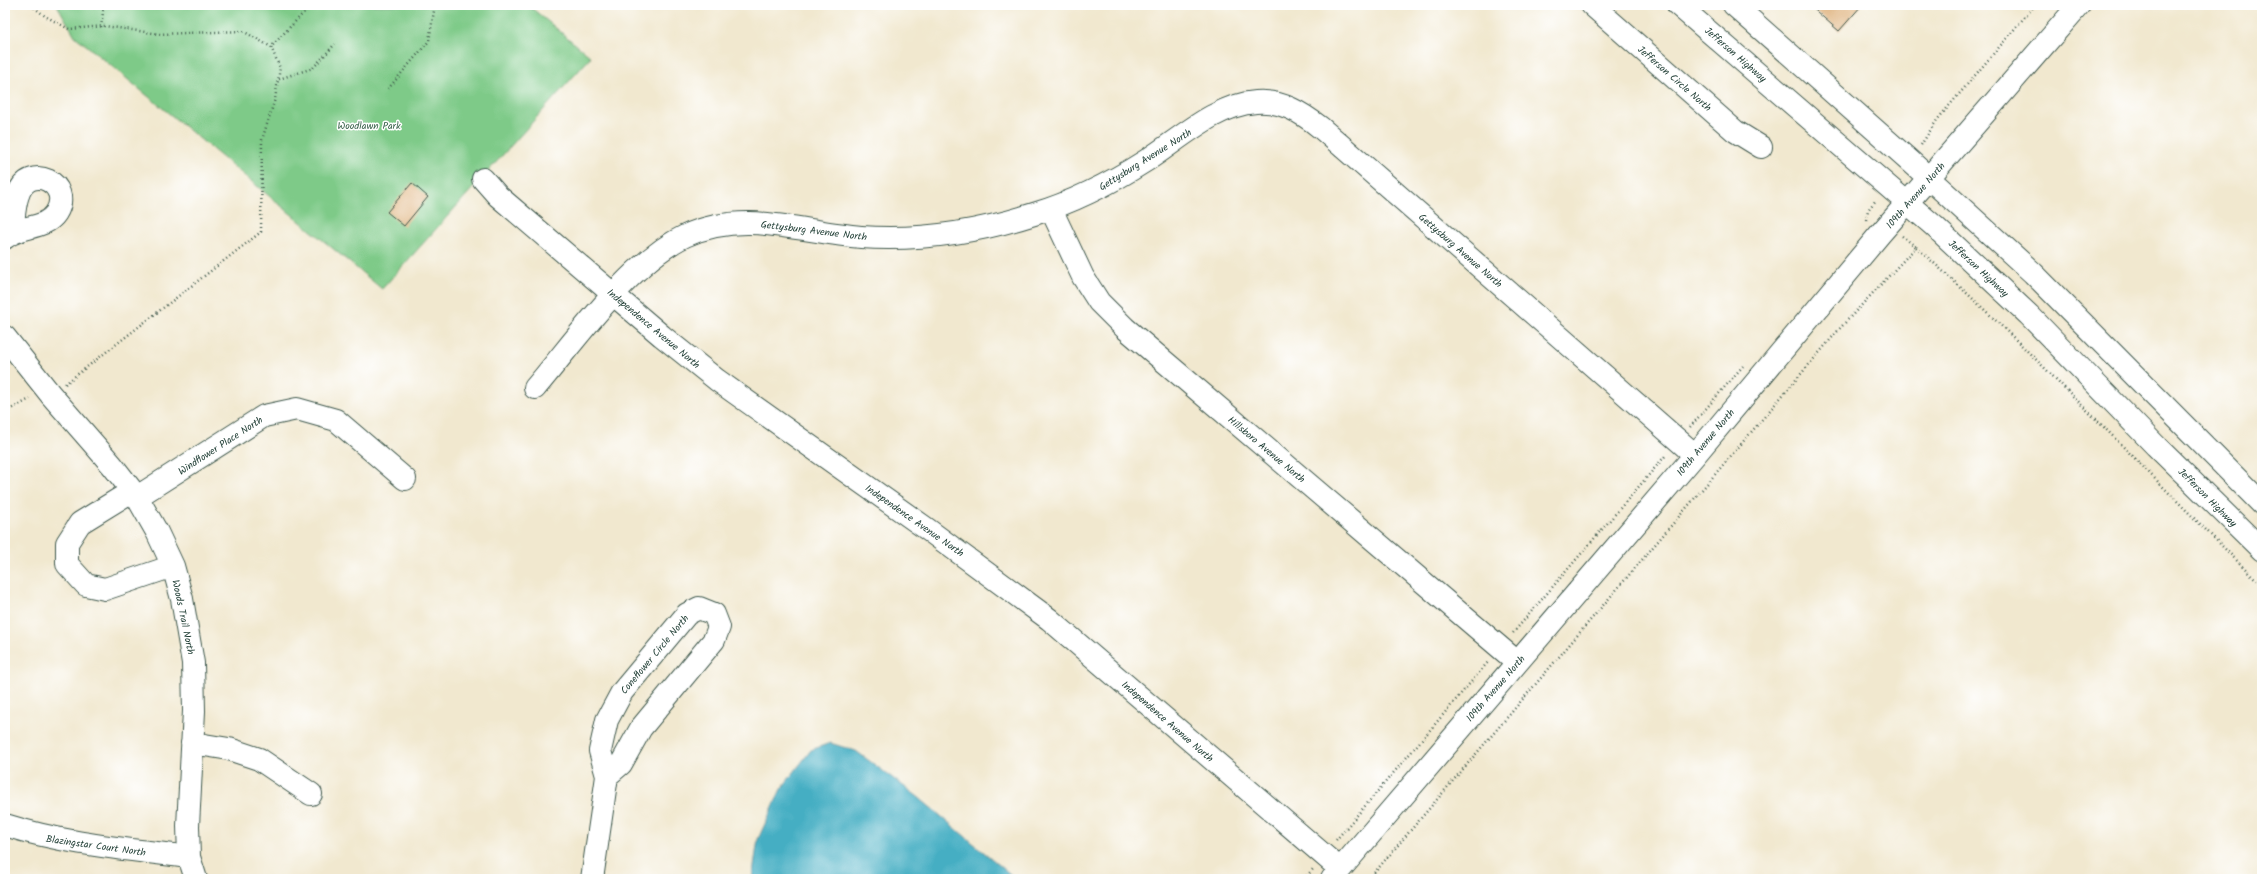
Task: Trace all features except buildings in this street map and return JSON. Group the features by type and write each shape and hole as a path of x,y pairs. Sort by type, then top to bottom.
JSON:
{"street":[{"name":"Jefferson Circle North","path":"1592,5 1735,131 1761,147"},
{"name":"Jefferson Highway","path":"1678,5 1908,203 2029,315 2156,446 2262,550"},
{"path":"1734,5 1930,178 2033,273 2262,504"},
{"name":"109th Avenue North","path":"1336,874 1695,455 1908,203 2079,5"},
{"name":"Gettysburg Avenue North","path":"535,388 636,271 657,253 684,237 714,225 744,222 777,224 812,231 862,237 911,237 961,232 1009,222 1051,209 1102,187 1211,117 1233,106 1257,102 1281,104 1301,113 1321,128 1695,455"},
{"name":"Independence Avenue North","path":"483,179 498,196 717,380 934,533 1049,619 1324,855 1336,874"},
{"name":"Hillsboro Avenue North","path":"1051,209 1082,277 1099,302 1125,328 1517,662"},
{"name":"Woods Trail North","path":"5,337 51,395 112,465 134,494 157,532 173,566 182,599 193,663 194,711 188,826 189,857 196,879"},
{"name":"Windflower Place North","path":"173,566 105,589 86,585 67,564 67,543 80,523 134,494 264,416 297,409 336,420 405,479"},
{"name":"Coneflower Circle North","path":"592,879 607,776 600,751 606,720 622,692 687,614 699,608 714,614 719,627 714,640 641,728 621,764 607,776"},
{"path":"192,743 229,748 259,759 311,794"},
{"name":"Blazingstar Court North","path":"5,825 40,836 79,844 189,857"},
{"name":"Woods Trail North","path":"182,879 189,857"}],"path":[{"path":"5,412 30,399 41,407 51,395 261,232 262,140 275,99 280,68 271,47 243,31 159,34 101,27 69,29 44,16 31,5"},
{"path":"101,27 104,5"},
{"path":"271,47 311,5"},
{"path":"388,88 429,41 436,5"},
{"path":"1919,148 1937,120 2036,5"},
{"path":"279,79 313,68 335,44"},
{"path":"1863,225 1866,221 1868,210"},
{"path":"1904,238 1916,247 2015,340 2262,585"},
{"path":"1369,879 1837,332 1916,247"},
{"path":"1304,879 1744,364"}],"green space":[{"name":"Woodlawn Park","path":"57,5 528,5 591,57 382,289 75,36"}],"water":[{"path":"830,743 856,751 917,796 1016,879 752,879 758,839 781,789 811,750"}]}
